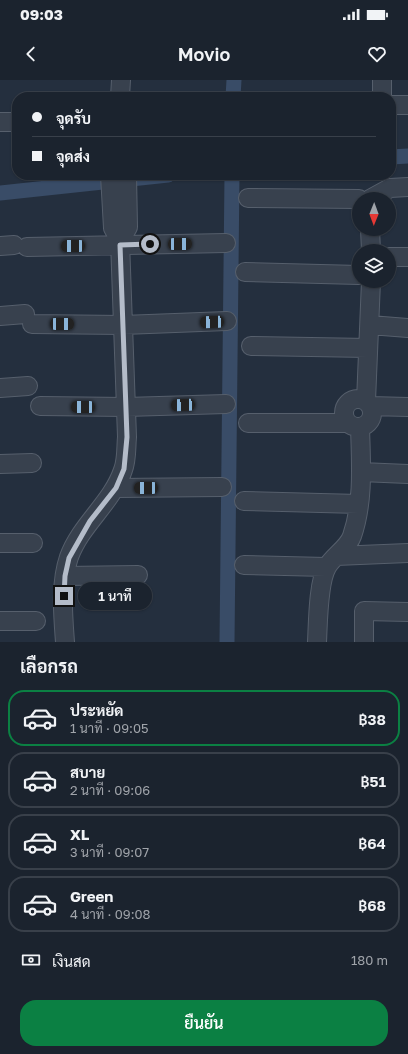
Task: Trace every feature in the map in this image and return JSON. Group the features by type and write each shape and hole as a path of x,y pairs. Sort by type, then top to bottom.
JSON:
{"street":[{"path":"120,92 121,80"},
{"path":"382,80 382,92"},
{"path":"396,105 408,105"},
{"path":"0,122 12,122"},
{"path":"65,642 65,576 69,558 79,537 116,488 124,469 127,437 120,243 128,227 112,180"},
{"path":"120,205 126,180"},
{"path":"383,192 390,188 408,187"},
{"path":"248,198 352,199"},
{"path":"14,246 120,243 226,243"},
{"path":"396,256 408,257"},
{"path":"245,272 352,275"},
{"path":"248,423 367,424 371,419 372,413 368,404 368,348 371,288"},
{"path":"0,316 123,325 227,321"},
{"path":"370,325 408,328"},
{"path":"251,346 368,348"},
{"path":"0,388 28,386"},
{"path":"40,406 126,407 226,404"},
{"path":"368,404 408,407"},
{"path":"317,642 319,602 331,561 351,538 359,504 361,472 354,425"},
{"path":"0,464 32,463"},
{"path":"361,472 408,474"},
{"path":"116,488 222,488"},
{"path":"244,501 359,504"},
{"path":"0,543 33,543"},
{"path":"244,565 331,561 408,553"},
{"path":"65,576 138,575"},
{"path":"364,642 364,611 408,612"},
{"path":"0,621 36,621"}],"waterway":[{"path":"233,92 234,80"},
{"path":"396,157 408,156"},
{"path":"0,193 121,180"},
{"path":"227,642 232,180"}],"route":[{"path":"64,596 65,576 69,558 79,537 116,488 124,469 127,437 120,245 150,244"}]}
